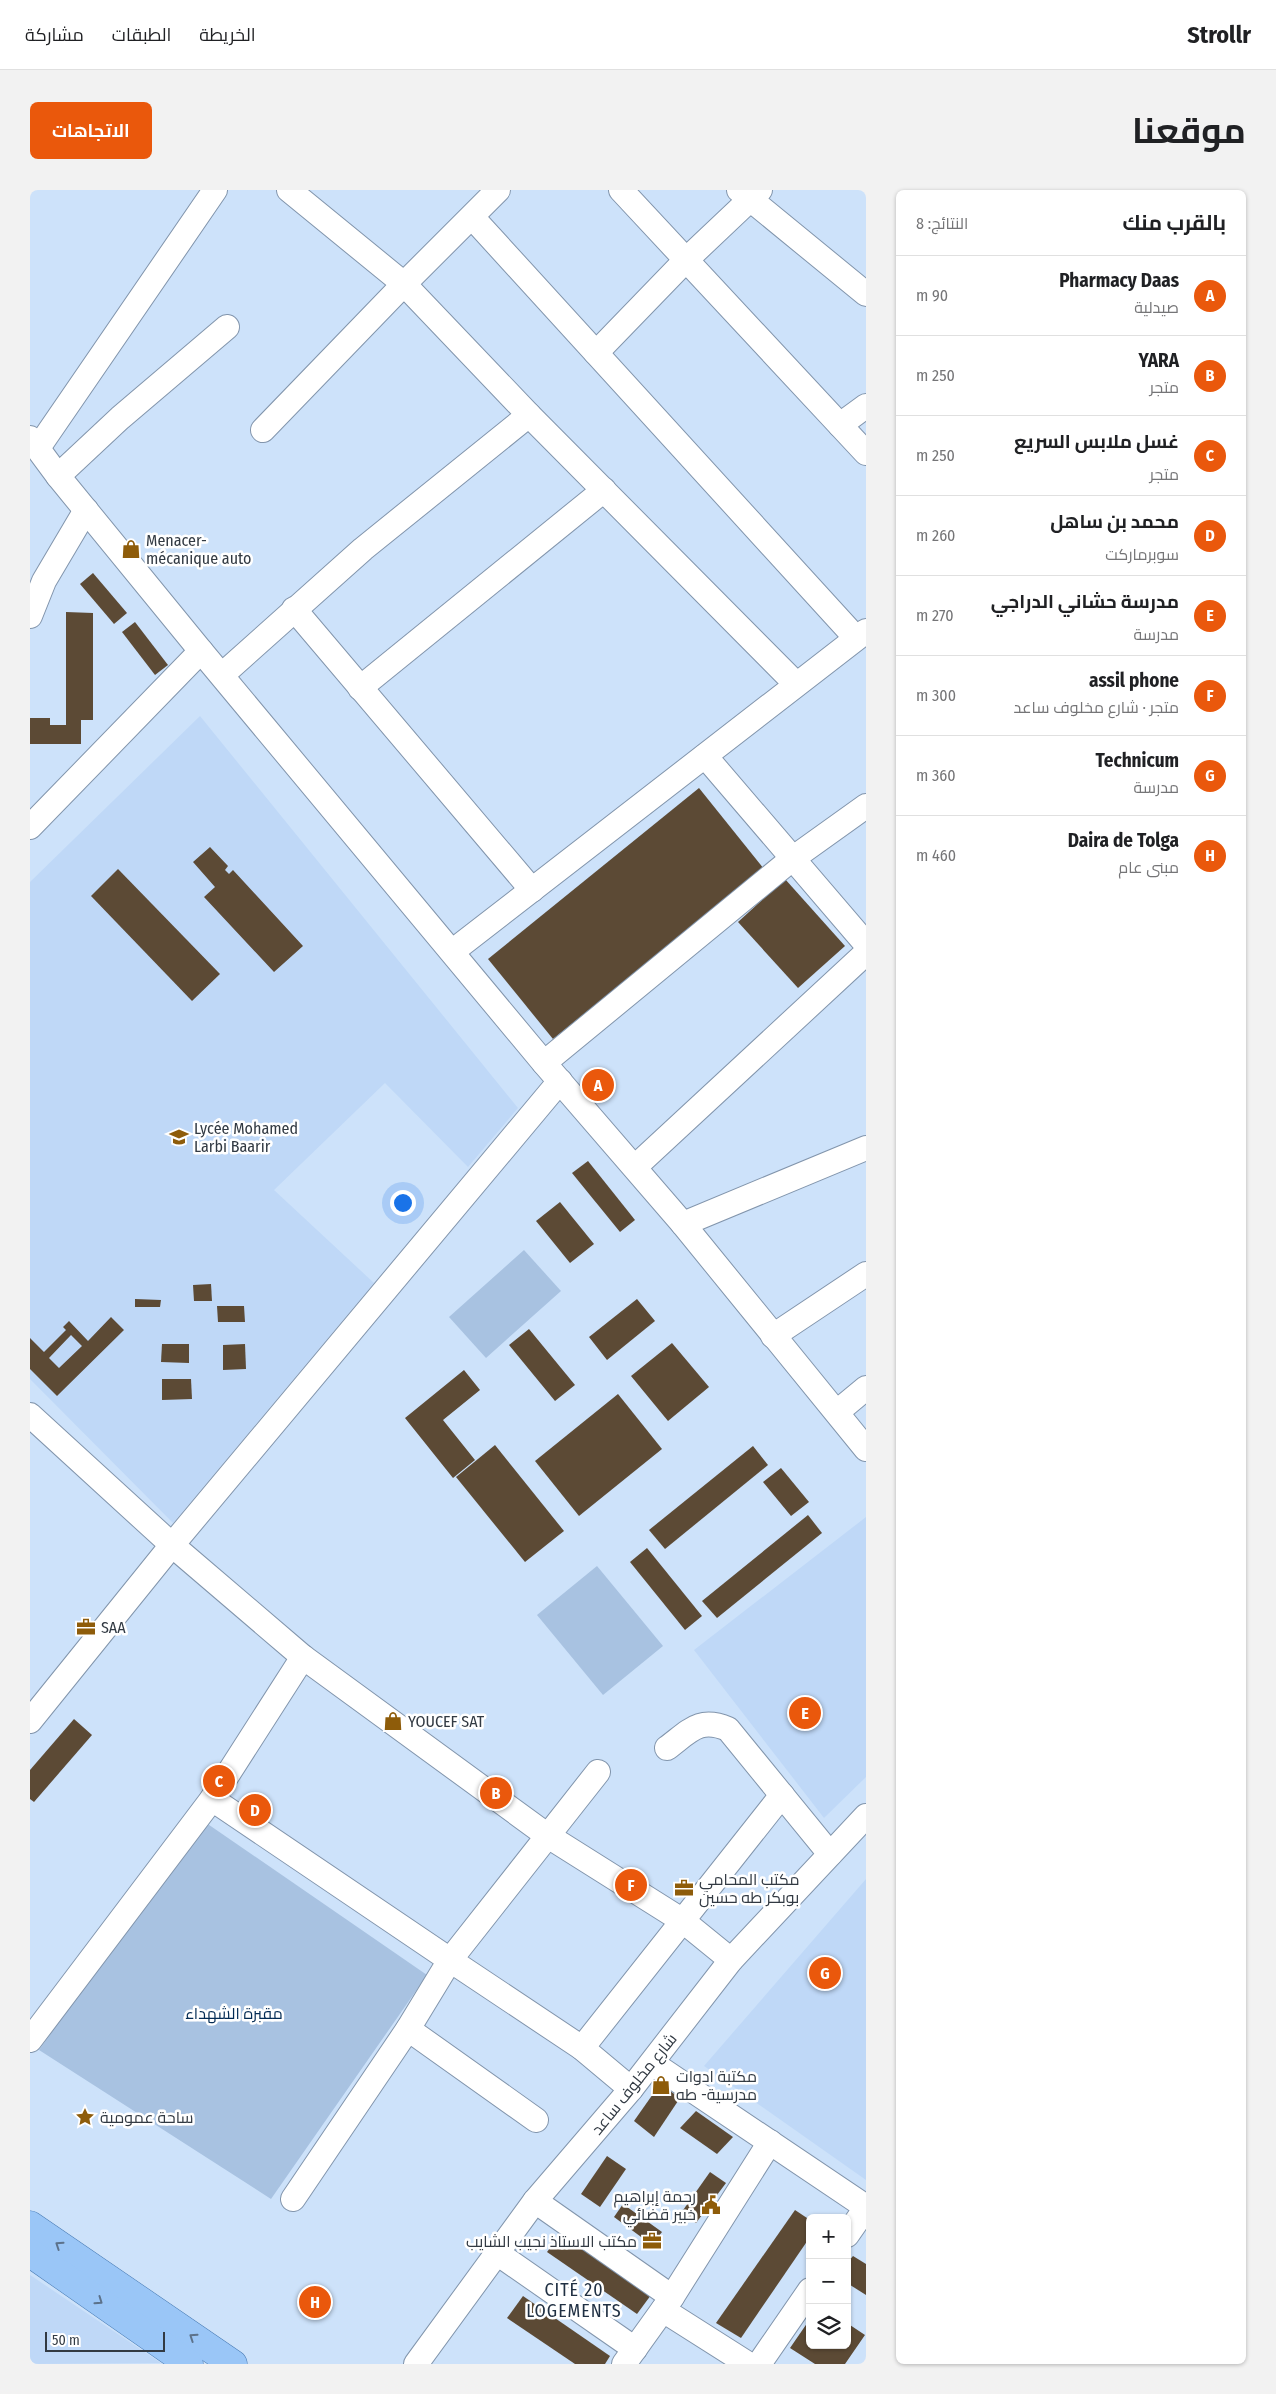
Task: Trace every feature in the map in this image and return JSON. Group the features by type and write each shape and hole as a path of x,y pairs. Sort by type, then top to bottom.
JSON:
{"main road":[{"path":"30,2226 233,2364"},
{"path":"30,2253 179,2361"}],"street":[{"path":"215,190 34,443 58,476 201,651 453,951 544,1063 683,1224 866,1449"},
{"path":"289,190 404,284 529,415 796,684"},
{"path":"263,430 498,190"},
{"path":"621,190 866,453"},
{"path":"596,353 750,193 866,294"},
{"path":"453,951 861,635 596,353 472,217"},
{"path":"58,476 120,418 228,327"},
{"path":"840,425 866,406"},
{"path":"222,675 294,609 363,550 529,415"},
{"path":"360,688 604,490"},
{"path":"30,616 44,581 86,510"},
{"path":"294,609 532,890"},
{"path":"30,827 201,651"},
{"path":"705,756 866,944"},
{"path":"544,1063 792,859 866,806"},
{"path":"635,1167 866,953"},
{"path":"30,1721 172,1545 560,1081"},
{"path":"683,1224 866,1148"},
{"path":"773,1336 866,1274"},
{"path":"837,1412 866,1388"},
{"path":"30,1416 172,1545 303,1657 548,1836 683,1921 731,1960"},
{"path":"30,2040 212,1799 303,1657"},
{"path":"667,1748 699,1724 714,1723 728,1729 830,1854"},
{"path":"293,2199 408,2029 450,1960 598,1772"},
{"path":"582,2048 782,1795"},
{"path":"212,1799 582,2048 631,2088"},
{"name":"شارع مخلوف ساعد","path":"416,2364 535,2201 652,2063 731,1960 866,1816"},
{"path":"408,2029 536,2120"},
{"path":"652,2063 866,2207 851,2229"},
{"path":"497,2253 630,2356 668,2304 770,2142"},
{"path":"535,2201 748,2364"},
{"path":"759,2364 806,2296"}],"shaded area":[{"name":"Lycée Mohamed Larbi Baarir","path":"200,716 518,1108 468,1167 385,1083 274,1190 374,1283 173,1523 30,1379 30,882"},
{"path":"866,1517 866,1777 824,1818 694,1650"},
{"path":"866,1879 866,2180 704,2066"},
{"path":"30,2275 161,2363 30,2364"}],"green space":[{"path":"524,1250 561,1291 486,1358 449,1317"},
{"path":"597,1566 663,1646 603,1695 537,1615"},
{"name":"مقبرة الشهداء","path":"199,1818 427,1975 271,2199 39,2050 125,1930"}],"building":[{"path":"93,573 127,613 114,624 80,584"},
{"path":"66,612 93,613 93,720 81,720 81,744 30,744 30,718 50,718 50,725 66,725"},
{"path":"135,622 168,665 155,675 122,632"},
{"path":"699,788 764,869 553,1039 488,959"},
{"path":"210,847 228,866 225,870 229,874 233,870 303,946 274,972 204,897 215,887 193,862"},
{"path":"118,869 220,974 192,1001 91,896"},
{"path":"785,879 845,946 798,988 738,922"},
{"path":"588,1161 635,1220 620,1232 572,1173"},
{"path":"560,1202 594,1244 570,1263 536,1221"},
{"path":"211,1284 212,1301 194,1301 193,1285"},
{"path":"135,1299 161,1300 160,1307 135,1307"},
{"path":"637,1299 655,1321 607,1360 589,1337"},
{"path":"217,1306 244,1306 245,1322 218,1322"},
{"path":"111,1317 124,1330 57,1396 30,1369 30,1338 44,1352 66,1330 63,1327 69,1321 88,1341","holes":["71,1335 82,1346 59,1368 49,1358"]},
{"path":"529,1329 575,1385 555,1401 509,1345"},
{"path":"672,1343 709,1387 668,1421 631,1376"},
{"path":"162,1344 189,1344 189,1363 161,1362"},
{"path":"245,1344 246,1369 223,1370 223,1345"},
{"path":"464,1370 480,1390 443,1420 475,1460 453,1478 405,1418"},
{"path":"162,1379 191,1379 192,1399 162,1400"},
{"path":"618,1394 662,1449 579,1516 535,1461"},
{"path":"495,1445 564,1531 525,1562 456,1477"},
{"path":"753,1446 768,1465 665,1549 649,1530"},
{"path":"781,1468 809,1502 791,1516 763,1482"},
{"path":"808,1515 822,1533 717,1618 702,1601"},
{"path":"647,1548 702,1616 685,1630 630,1562"},
{"path":"74,1719 92,1735 34,1802 30,1799 30,1770"},
{"path":"660,2084 680,2098 654,2137 634,2121"},
{"path":"696,2111 733,2137 717,2154 680,2128"},
{"path":"607,2156 626,2169 600,2207 581,2194"},
{"path":"710,2172 726,2183 696,2223 681,2213"},
{"path":"623,2204 662,2232 652,2245 614,2217"},
{"path":"795,2210 806,2217 806,2243 741,2338 716,2323"},
{"path":"561,2233 651,2295 637,2314 547,2252"},
{"path":"853,2256 866,2264 866,2295 851,2286 851,2258"},
{"path":"523,2296 610,2356 605,2364 575,2364 507,2318"},
{"path":"806,2325 806,2349 851,2349 851,2326 865,2335 845,2364 815,2364 790,2348"}],"place":[{"name":"Menacer- mécanique auto","path":"131,549"},
{"name":"Pharmacy Daas","path":"598,1085"},
{"name":"Lycée Mohamed Larbi Baarir","path":"179,1137"},
{"name":"SAA","path":"86,1627"},
{"name":"مدرسة حشاني الدراجي","path":"805,1713"},
{"name":"YOUCEF SAT","path":"393,1721"},
{"name":"غسل ملابس السريع","path":"219,1781"},
{"name":"YARA","path":"496,1793"},
{"name":"محمد بن ساهل","path":"255,1810"},
{"name":"assil phone","path":"631,1885"},
{"name":"مكتب المحامي بوبكر طه حسين","path":"684,1888"},
{"name":"Technicum","path":"825,1973"},
{"name":"مكتبة ادوات مدرسية- طه","path":"661,2085"},
{"name":"ساحة عمومية","path":"85,2117"},
{"name":"رحمة إبراهيم خبير قضائي","path":"711,2205"},
{"name":"مكتب الاستاذ نجيب الشايب","path":"652,2241"},
{"name":"Daira de Tolga","path":"315,2302"}],"district":[{"name":"CITÉ 20 LOGEMENTS","path":"574,2300"}]}
